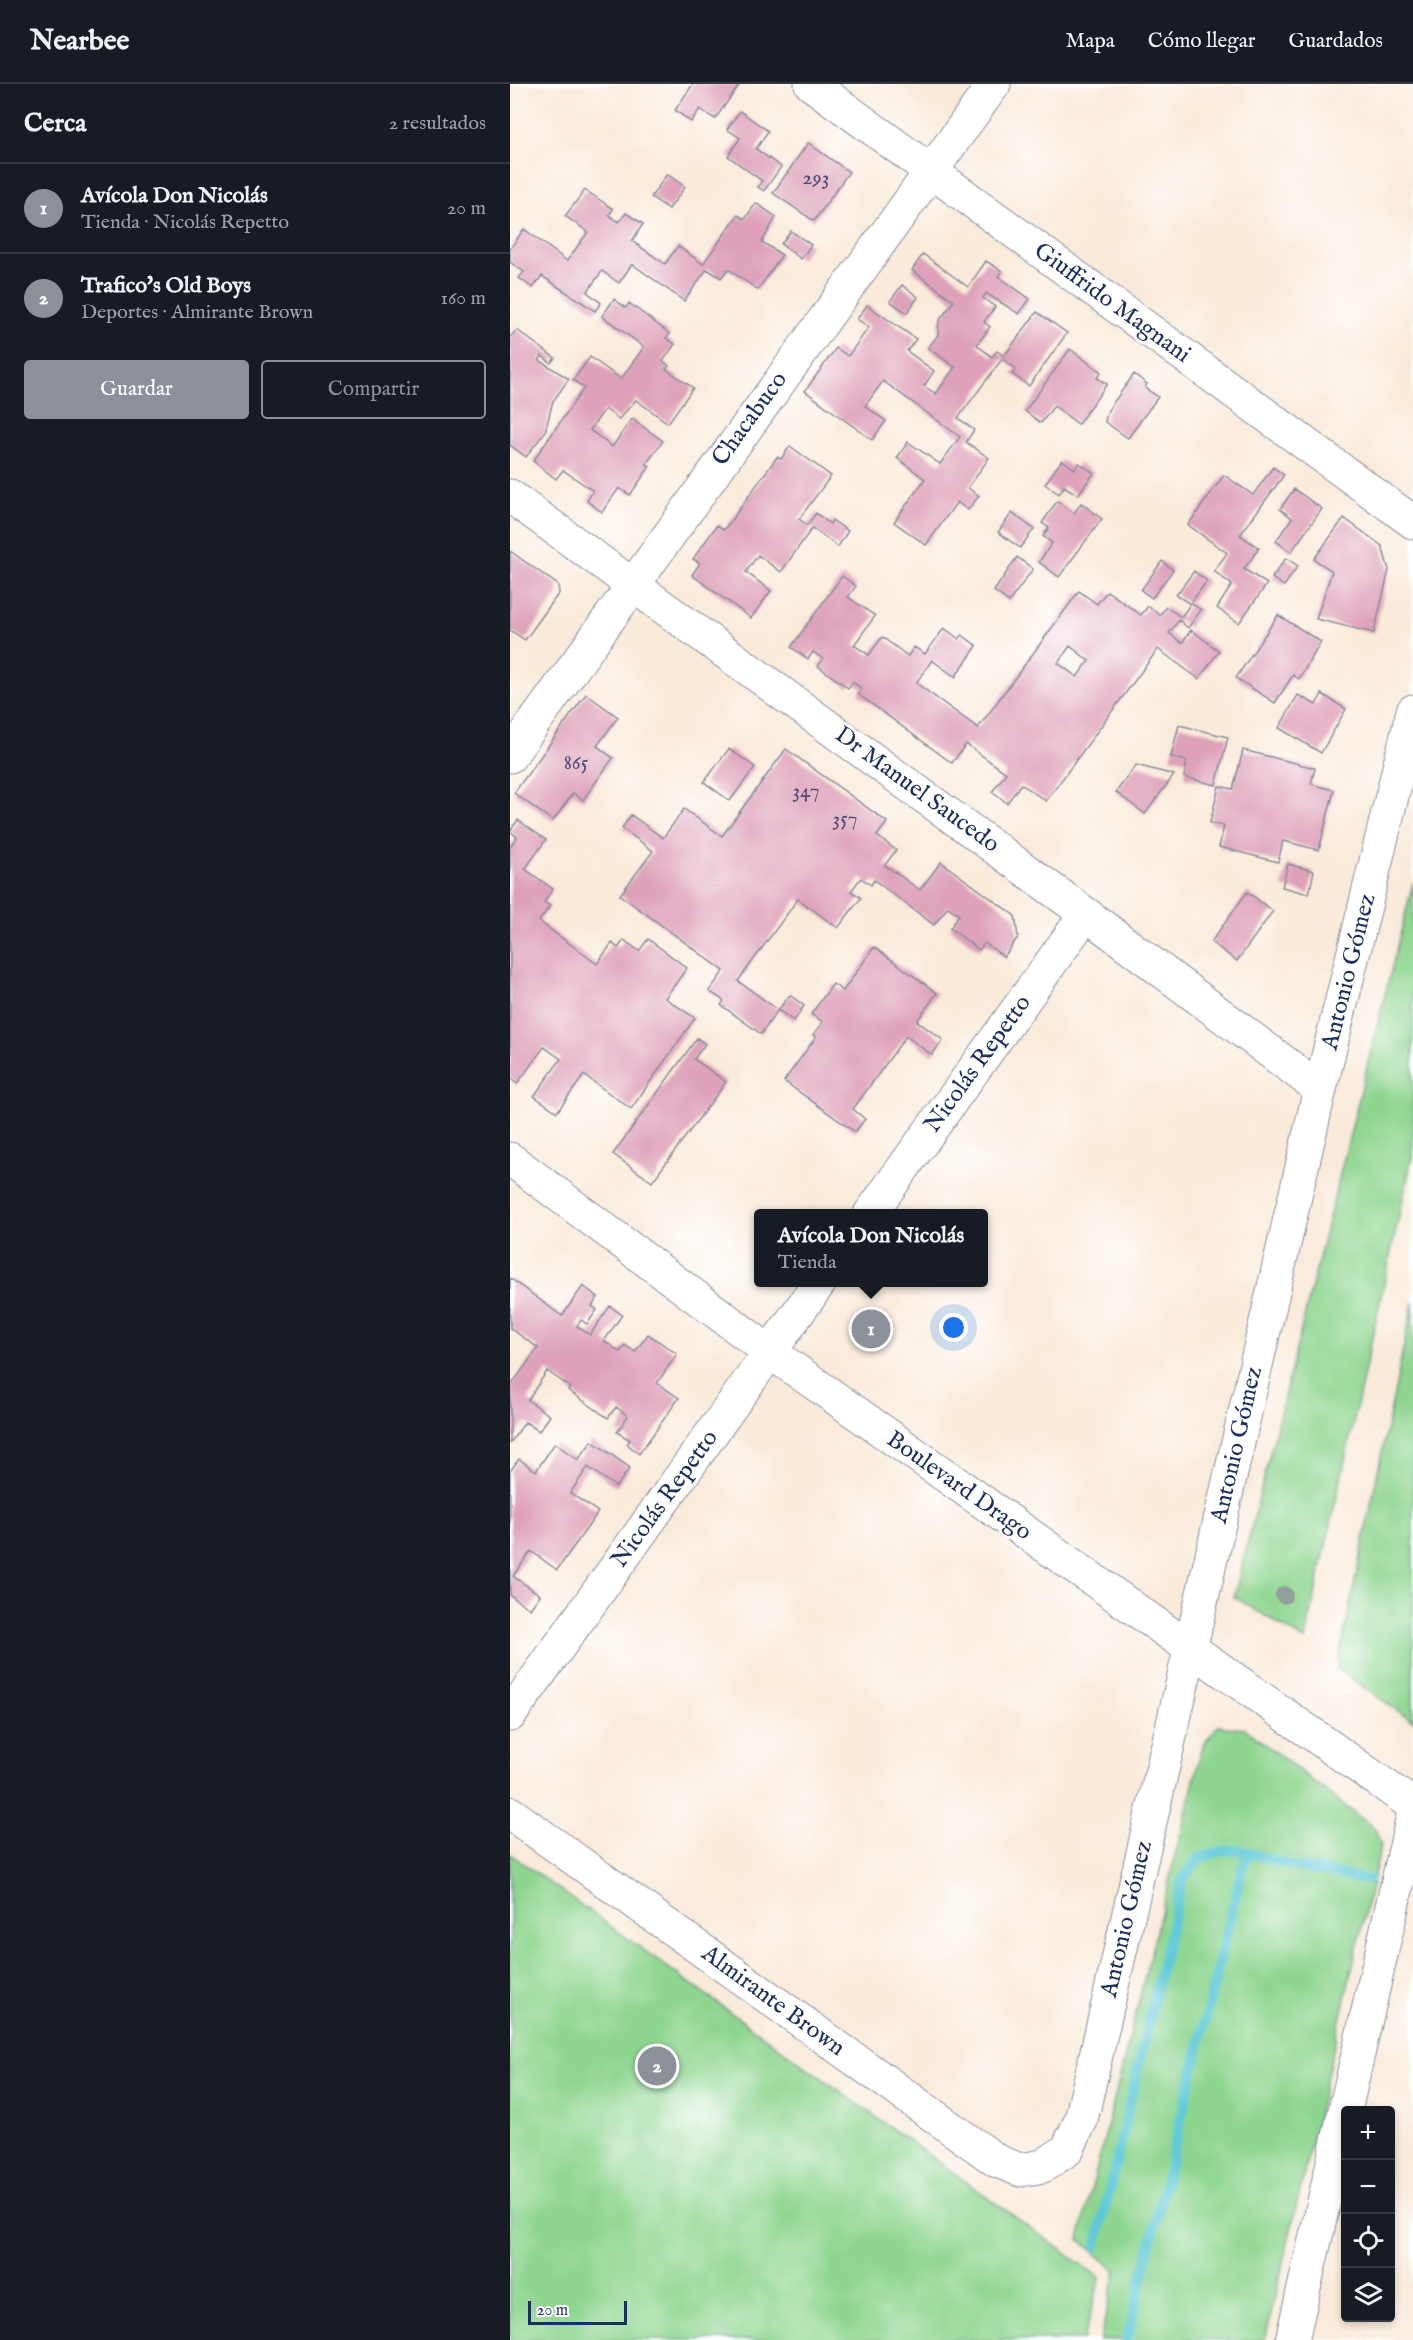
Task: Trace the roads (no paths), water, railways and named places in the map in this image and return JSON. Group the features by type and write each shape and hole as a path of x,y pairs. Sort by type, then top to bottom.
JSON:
{"street":[{"name":"Giuffrido Magnani","path":"811,84 1413,522"},
{"name":"Chacabuco","path":"510,756 632,583 993,84"},
{"name":"Dr Manuel Saucedo","path":"510,496 1086,914 1320,1089"},
{"name":"Antonio Gómez","path":"1043,2166 1067,2150 1081,2120 1320,1089 1413,711"},
{"name":"Nicolás Repetto","path":"874,1209 1086,914"},
{"name":"Boulevard Drago","path":"510,1159 770,1352 1413,1805"},
{"name":"Nicolás Repetto","path":"510,1715 816,1287"},
{"name":"Almirante Brown","path":"510,1813 997,2161 1020,2170 1043,2166"},
{"path":"1292,2340 1413,1816"}],"waterway":[{"path":"1096,2247 1182,1880 1199,1858 1222,1851 1239,1850 1293,1866 1369,1880"},
{"path":"1127,2340 1242,1869 1249,1852"}],"place":[{"name":"Avícola Don Nicolás","path":"871,1329"},
{"name":"Trafico's Old Boys","path":"657,2066"}]}
